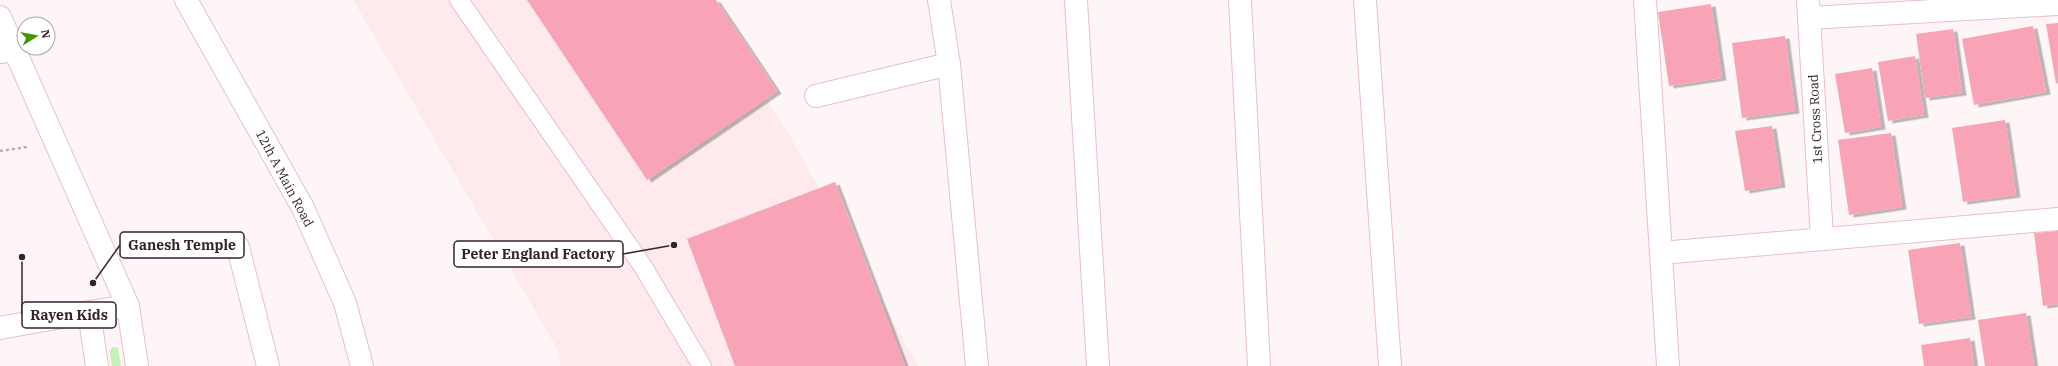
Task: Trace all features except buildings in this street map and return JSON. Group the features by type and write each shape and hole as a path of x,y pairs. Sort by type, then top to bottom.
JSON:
{"street":[{"name":"12th A Main Road","path":"186,0 304,208 345,303 362,366"},
{"path":"939,0 949,64 978,366"},
{"path":"1076,0 1098,366"},
{"path":"1240,0 1260,366"},
{"path":"1366,0 1390,366"},
{"path":"1645,0 1668,366"},
{"path":"1808,9 2058,4"},
{"name":"1st Cross Road","path":"1808,9 1822,238"},
{"path":"0,17 8,53 128,306 138,366"},
{"path":"816,96 949,64"},
{"path":"1661,253 1822,238 2058,219"},
{"path":"238,247 268,366"},
{"path":"0,328 128,306"},
{"path":"89,312 97,366"}],"lane":[{"path":"459,0 642,265 702,366"}],"shaded area":[{"path":"353,0 701,0 791,138 918,366 560,366 559,352"}],"green space":[{"path":"113,347 118,348 121,366 112,366 109,350"}],"place":[{"name":"Peter England Factory","path":"674,245"},
{"name":"Rayen Kids","path":"22,257"},
{"name":"Ganesh Temple","path":"93,283"}]}
